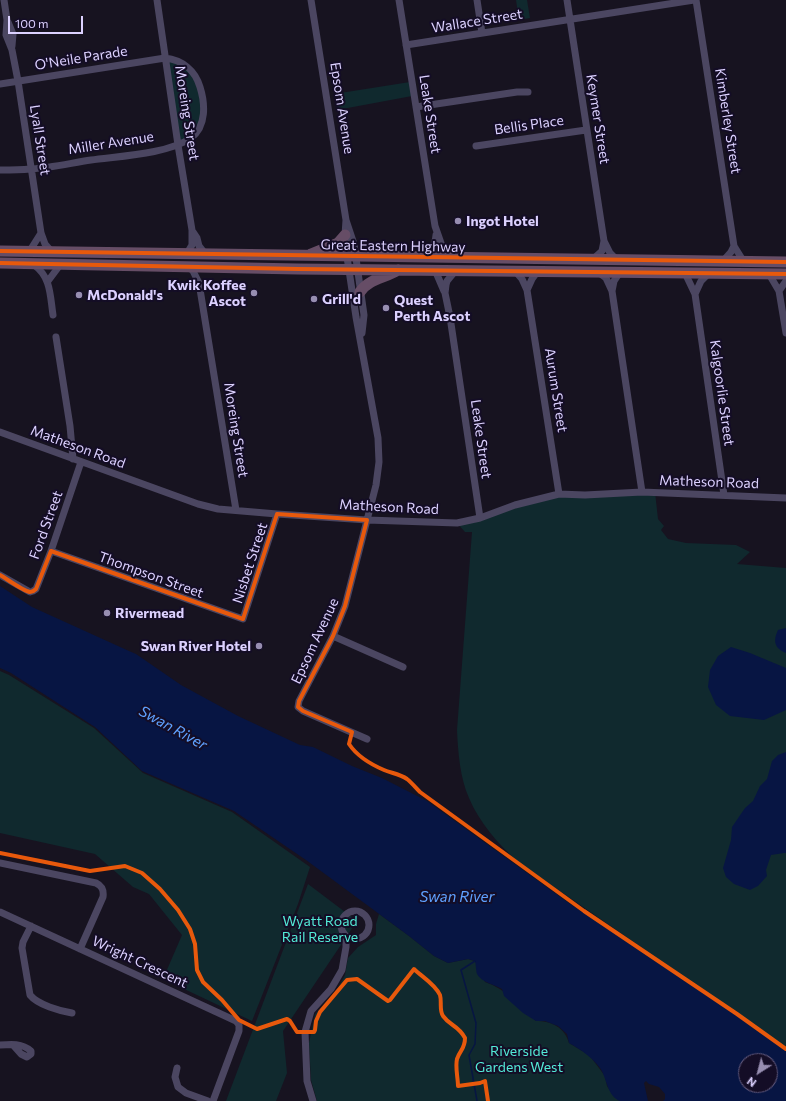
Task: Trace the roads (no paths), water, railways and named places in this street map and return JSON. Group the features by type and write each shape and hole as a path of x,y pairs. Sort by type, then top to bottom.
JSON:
{"highway":[{"path":"307,256 338,243 345,235"},
{"name":"Great Eastern Highway","path":"0,251 186,255 786,262"},
{"path":"71,253 83,256 146,256 149,260 145,266"},
{"name":"Great Eastern Highway","path":"2,262 60,265 786,274"},
{"path":"360,292 368,283 399,270"}],"street":[{"name":"Lyall Street","path":"4,0 7,20 13,34 12,50 32,169 41,234 45,244 52,252"},
{"name":"Moreing Street","path":"157,0 192,230 192,245 186,255"},
{"name":"Epsom Avenue","path":"311,0 346,220 354,244 351,257"},
{"name":"Leake Street","path":"399,0 436,232 435,244 432,250 422,258"},
{"path":"477,0 482,33"},
{"name":"Keymer Street","path":"566,0 604,242 610,253 617,260"},
{"name":"Wallace Street","path":"406,45 695,0"},
{"name":"Kimberley Street","path":"695,0 734,246 744,262"},
{"name":"O'Neile Parade","path":"0,84 165,58"},
{"path":"165,58 176,59 189,69 199,84 204,101 200,127 192,137 178,145"},
{"path":"416,107 517,92 528,92"},
{"name":"Bellis Place","path":"476,146 586,130"},
{"name":"Miller Avenue","path":"0,170 32,169 146,152 178,145"},
{"name":"Epsom Avenue","path":"346,220 345,235 353,269 356,317 378,438 380,462 345,606 333,636 299,701 298,708 367,739"},
{"name":"Moreing Street","path":"192,230 197,238 199,246 206,255"},
{"name":"Leake Street","path":"436,232 442,246 450,258"},
{"path":"29,252 41,234"},
{"path":"592,260 602,251 604,242"},
{"path":"722,262 734,246"},
{"path":"34,264 41,270 48,281 53,315"},
{"path":"48,281 60,265"},
{"name":"Moreing Street","path":"189,266 200,283 236,510"},
{"path":"200,283 209,267"},
{"name":"Epsom Avenue","path":"353,269 360,292 364,315 361,338"},
{"name":"Leake Street","path":"435,270 445,293 450,317 480,518"},
{"path":"445,293 447,281 456,270"},
{"name":"Aurum Street","path":"515,271 522,279 527,290 559,494"},
{"path":"527,290 538,271"},
{"path":"598,272 606,278 612,292 642,492"},
{"path":"612,292 614,281 620,272"},
{"name":"Kalgoorlie Street","path":"685,273 695,294 724,495"},
{"path":"695,294 701,281 709,273"},
{"path":"769,274 780,291 786,333"},
{"path":"780,291 786,280"},
{"path":"56,337 70,426 73,459"},
{"name":"Matheson Road","path":"0,432 198,504 218,508 277,514 367,520 457,523 480,518 515,505 559,494 585,495 642,492 786,498"},
{"name":"Ford Street","path":"0,575 30,592 36,588 51,551 81,462"},
{"name":"Nisbet Street","path":"243,619 277,514"},
{"name":"Thompson Street","path":"51,551 243,619"},
{"path":"333,636 403,667"},
{"path":"0,863 100,885 104,892 103,897 80,949"},
{"path":"313,1101 307,1081 305,1032 311,1011 331,990 342,970 346,947 346,936 341,924 343,917 347,912 351,911 364,913 370,922 370,928 366,935 354,939 346,936"},
{"name":"Wright Crescent","path":"0,912 236,1021 239,1025 239,1031 213,1101"},
{"path":"31,926 23,942 22,948 30,995 35,1000 59,1010 72,1013"},
{"path":"0,1045 13,1045"},
{"path":"177,1068 175,1077 178,1087 186,1093 208,1101"}],"water":[{"name":"Swan River","path":"0,586 32,607 136,654 181,685 238,716 300,745 313,747 352,766 382,778 427,801 566,901 734,1014 786,1051 786,1101 663,1101 665,1099 665,1094 659,1087 649,1084 646,1081 644,1083 648,1101 620,1101 616,1099 612,1095 597,1064 582,1051 569,1043 567,1034 558,1026 545,1021 536,1021 523,1013 504,996 502,989 479,977 477,974 475,961 468,959 448,963 434,956 306,860 234,811 142,771 95,727 11,673 0,668"},
{"path":"786,628 786,653 779,649 775,638 778,630"},
{"path":"731,647 786,668 786,710 764,720 730,716 716,705 708,687 710,670 718,656"},
{"path":"786,752 786,853 771,855 766,870 767,876 758,886 750,890 734,884 726,877 723,868 731,840 732,827 745,808 753,801 760,786 767,779 772,761 778,755"}],"waterway":[{"path":"475,961 461,970 476,1023 475,1044 469,1055 477,1101"}],"place":[{"name":"Ingot Hotel","path":"458,221"},
{"name":"Kwik Koffee Ascot","path":"254,293"},
{"name":"McDonald's","path":"79,295"},
{"name":"Grill'd","path":"314,299"},
{"name":"Quest Perth Ascot","path":"386,308"},
{"name":"Rivermead","path":"107,613"},
{"name":"Swan River Hotel","path":"259,646"}],"park label":[{"name":"Wyatt Road Rail Reserve","path":"320,930"},
{"name":"Riverside Gardens West","path":"519,1060"}]}
